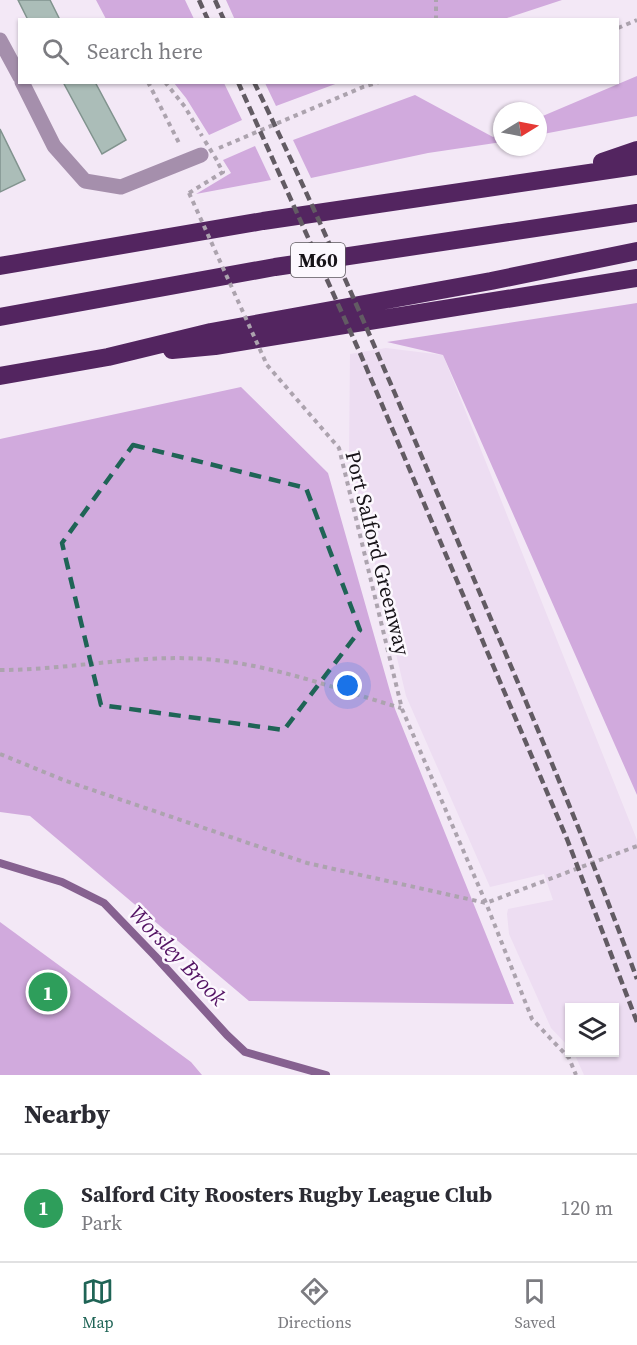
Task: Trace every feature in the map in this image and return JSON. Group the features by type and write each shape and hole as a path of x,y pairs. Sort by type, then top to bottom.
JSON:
{"highway":[{"name":"M60","path":"561,177 637,150"},
{"name":"M60","path":"0,266 263,221 637,166"},
{"name":"M60","path":"0,317 275,267 637,213"},
{"name":"M60","path":"0,376 108,357 211,332 491,281 637,251"},
{"name":"M60","path":"108,357 215,346 637,278"}],"street":[{"path":"0,40 11,71"},
{"path":"23,84 54,146 85,181 121,187 198,152"}],"path":[{"path":"436,0 436,18"},
{"path":"619,28 637,20"},
{"path":"149,84 198,152"},
{"path":"167,84 185,107 198,152"},
{"path":"198,152 373,84"},
{"name":"Port Salford Greenway","path":"198,152 223,172 189,193 267,365 339,448 402,709 486,903 532,1018 569,1058 576,1075"},
{"path":"0,670 33,670 152,659 223,661 284,672 402,709"},
{"path":"0,754 66,781 307,863 486,903 637,846"}],"highlighted area":[{"path":"133,445 306,488 360,630 284,730 101,705 62,543"}],"shaded area":[{"path":"96,0 185,0 194,18 105,18"},
{"path":"226,0 562,0 507,18 234,18"},
{"path":"637,76 637,116 547,133 547,114"},
{"path":"175,84 224,84 242,120 209,135"},
{"path":"265,84 335,84 276,106"},
{"path":"415,95 493,137 493,143 428,153 311,178 293,140"},
{"path":"255,146 271,180 196,194 231,173 223,160"},
{"path":"637,303 637,795 443,355 387,342"},
{"path":"386,348 443,355 637,840 637,1075 584,1075 576,1057 619,1057 619,1003 565,1003 565,1043 551,1028 509,934 507,914 508,909 553,900 544,874 490,887 406,696 349,454 350,354"},
{"path":"241,387 328,473 395,709 514,1004 249,1001 30,816 0,812 0,439"},
{"path":"0,922 191,1062 202,1075 0,1075"}],"building":[{"path":"18,0 50,0 59,18 27,18"},
{"path":"64,84 96,84 126,140 102,154"},
{"path":"0,129 25,180 0,192"}],"waterway":[{"name":"Worsley Brook","path":"0,863 62,882 104,903 245,1052 326,1075"}],"railway":[{"path":"199,0 207,18"},
{"path":"215,0 223,18"},
{"path":"239,84 360,353 567,839 637,1022"},
{"path":"255,84 334,254 410,428 551,760 637,979"}],"place":[{"name":"Salford City Roosters Rugby League Club","path":"48,992"}]}
